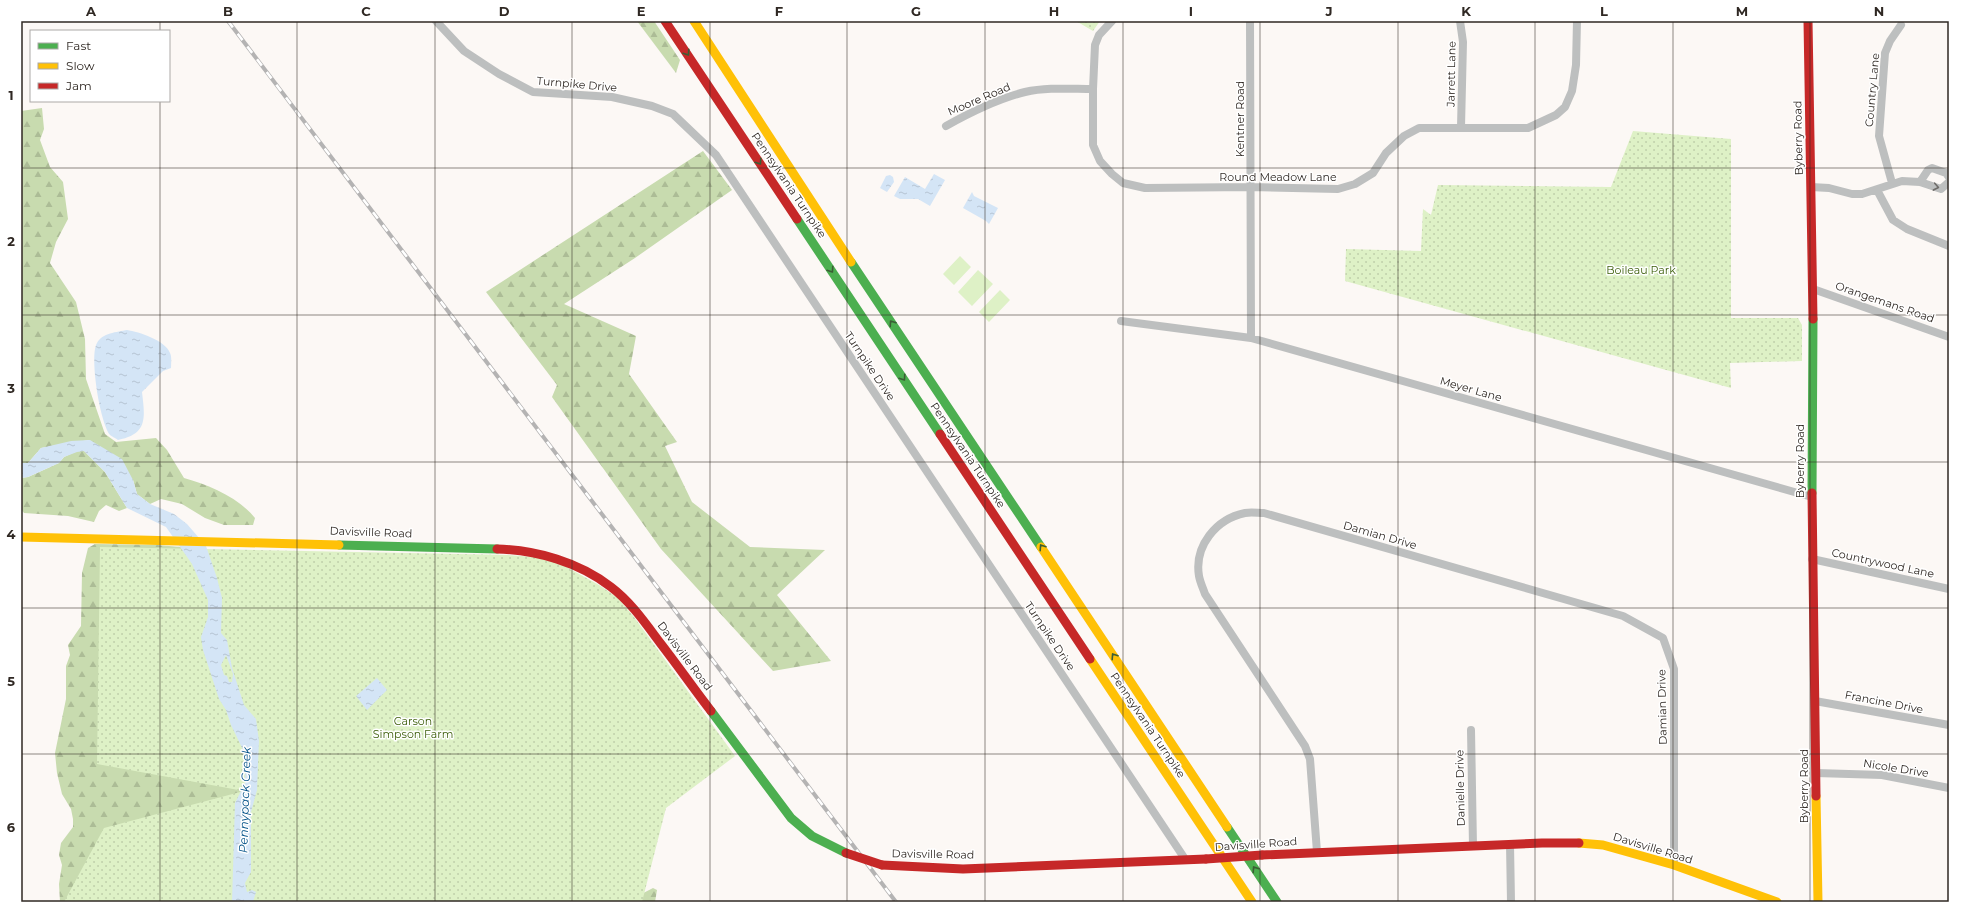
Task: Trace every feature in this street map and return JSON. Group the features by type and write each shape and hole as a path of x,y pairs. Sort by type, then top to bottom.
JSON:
{"main road":[{"name":"Pennsylvania Turnpike","path":"665,21 1252,902"},
{"name":"Pennsylvania Turnpike","path":"694,21 870,291 1277,902"},
{"name":"Byberry Road","path":"1808,21 1813,289 1812,559 1818,902"},
{"name":"Davisville Road","path":"21,537 208,540 513,549 543,554 568,562 593,576 623,597 647,625 790,818 812,836 846,853 882,865 913,868 977,868 1206,859 1317,852 1510,844 1581,843 1603,845 1674,865 1777,902"}],"street":[{"name":"Turnpike Drive","path":"436,21 464,51 499,74 533,92 612,98 652,106 673,114 716,155 1185,859"},
{"name":"Round Meadow Lane","path":"1112,21 1100,35 1095,45 1093,145 1100,161 1123,183 1145,188 1251,187 1338,189 1355,184 1373,173 1386,153 1404,136 1419,128 1528,128 1556,116 1565,107 1572,92 1576,65 1577,21"},
{"name":"Kentner Road","path":"1250,21 1251,338"},
{"name":"Jarrett Lane","path":"1460,21 1464,42 1461,127"},
{"name":"Country Lane","path":"1892,183 1879,136 1885,53 1890,41 1901,25"},
{"name":"Moore Road","path":"946,126 1003,98 1026,92 1051,89 1093,89"},
{"path":"1920,182 1928,170 1932,168 1946,173 1949,177"},
{"path":"1811,187 1829,188 1852,194 1862,194 1902,181 1920,182 1941,189 1949,182"},
{"path":"1877,190 1893,220 1907,230 1949,246"},
{"name":"Orangemans Road","path":"1813,289 1949,337"},
{"name":"Meyer Lane","path":"1121,321 1251,338 1812,497"},
{"name":"Damian Drive","path":"1317,852 1310,759 1305,746 1205,594 1199,576 1198,562 1204,542 1214,529 1228,520 1246,513 1264,513 1623,616 1663,638 1674,669 1674,865"},
{"name":"Countrywood Lane","path":"1812,559 1949,589"},
{"name":"Francine Drive","path":"1815,701 1949,725"},
{"name":"Danielle Drive","path":"1471,730 1473,846"},
{"name":"Nicole Drive","path":"1816,773 1882,775 1949,788"},
{"path":"1510,844 1511,902"}],"green space":[{"path":"637,21 654,21 680,60 676,73"},
{"path":"1076,21 1100,21 1093,31"},
{"path":"42,108 44,129 40,140 50,167 63,182 68,219 56,242 50,263 76,302 85,339 86,379 105,434 116,442 156,438 167,450 184,478 213,488 232,498 255,518 253,525 224,525 205,518 182,504 161,499 150,504 137,494 133,480 104,450 89,440 41,448 28,463 21,463 21,111"},
{"name":"Boileau Park","path":"1633,131 1731,139 1731,318 1798,318 1802,325 1802,361 1730,363 1731,388 1345,281 1346,249 1421,251 1423,209 1431,215 1438,185 1611,187"},
{"path":"703,151 732,190 635,258 564,304 636,336 629,374 677,442 665,446 692,502 750,547 825,550 777,595 831,661 773,671 661,549 552,397 557,385 486,292"},
{"path":"960,256 971,267 954,285 943,274"},
{"path":"978,270 993,284 972,306 958,292"},
{"path":"1000,290 1010,300 989,322 979,312"},
{"path":"77,451 84,451 105,472 127,508 119,511 106,505 99,511 94,522 68,516 24,513 21,509 21,478 28,477 59,463 64,457"},
{"path":"95,544 181,547 192,564 247,756 232,902 60,902 59,884 62,865 59,855 61,843 73,827 73,819 71,809 62,794 57,773 55,753 66,699 66,666 70,655 68,645 81,626 82,573 88,548"},
{"name":"Carson Simpson Farm","path":"100,547 508,555 534,557 561,564 599,585 618,598 634,617 735,756 666,808 642,902 64,902 104,828 244,791 97,764"},
{"path":"653,888 657,890 655,902 626,902"}],"water":[{"path":"934,174 945,180 930,206 918,199 900,199 894,196 905,177 925,189"},
{"path":"890,175 893,177 894,182 887,192 880,188 886,176"},
{"path":"972,192 974,196 998,208 989,224 963,208"},
{"path":"127,330 151,337 163,344 171,355 171,368 163,371 142,392 144,417 140,429 135,434 118,440 110,435 106,428 99,404 94,361 97,343 102,337"},
{"name":"Pennypack Creek","path":"90,440 122,459 133,480 137,494 150,504 174,514 187,524 206,546 222,598 221,633 227,640 232,668 244,705 256,719 259,741 257,790 251,812 251,872 245,883 247,892 252,890 256,892 253,902 232,902 235,803 245,783 246,756 231,725 226,710 219,699 203,650 201,637 208,617 208,600 192,564 166,527 127,508 105,472 84,451 64,457 59,463 28,477 21,478 21,463 28,463 41,448 71,441","holes":["226,655 233,674 232,682 229,682 227,676 224,675 221,665"]},
{"path":"377,678 387,690 367,710 356,696"}],"railway":[{"path":"228,21 896,902"}],"traffic: fast":[{"path":"797,219 940,434"},
{"path":"851,262 1041,547"},
{"path":"1812,493 1813,319"},
{"path":"339,545 497,549"},
{"path":"711,711 791,818 812,836 846,853"},
{"path":"1227,827 1277,902"}],"traffic: slow":[{"path":"694,21 851,262"},
{"path":"21,537 339,545"},
{"path":"1041,547 1227,827"},
{"path":"1090,659 1252,902"},
{"path":"1816,796 1818,902"},
{"path":"1579,843 1603,845 1674,865 1777,902"}],"traffic: jam":[{"path":"665,21 797,219"},
{"path":"1808,21 1813,319"},
{"path":"940,434 1090,659"},
{"path":"1812,493 1816,796"},
{"path":"497,549 527,552 557,559 571,564 599,578 611,587 625,599 638,614 711,711"},
{"path":"1262,855 1542,843 1579,843"},
{"path":"846,853 882,865"},
{"path":"1206,859 1262,855"},
{"path":"882,865 963,869 1206,859"}]}
